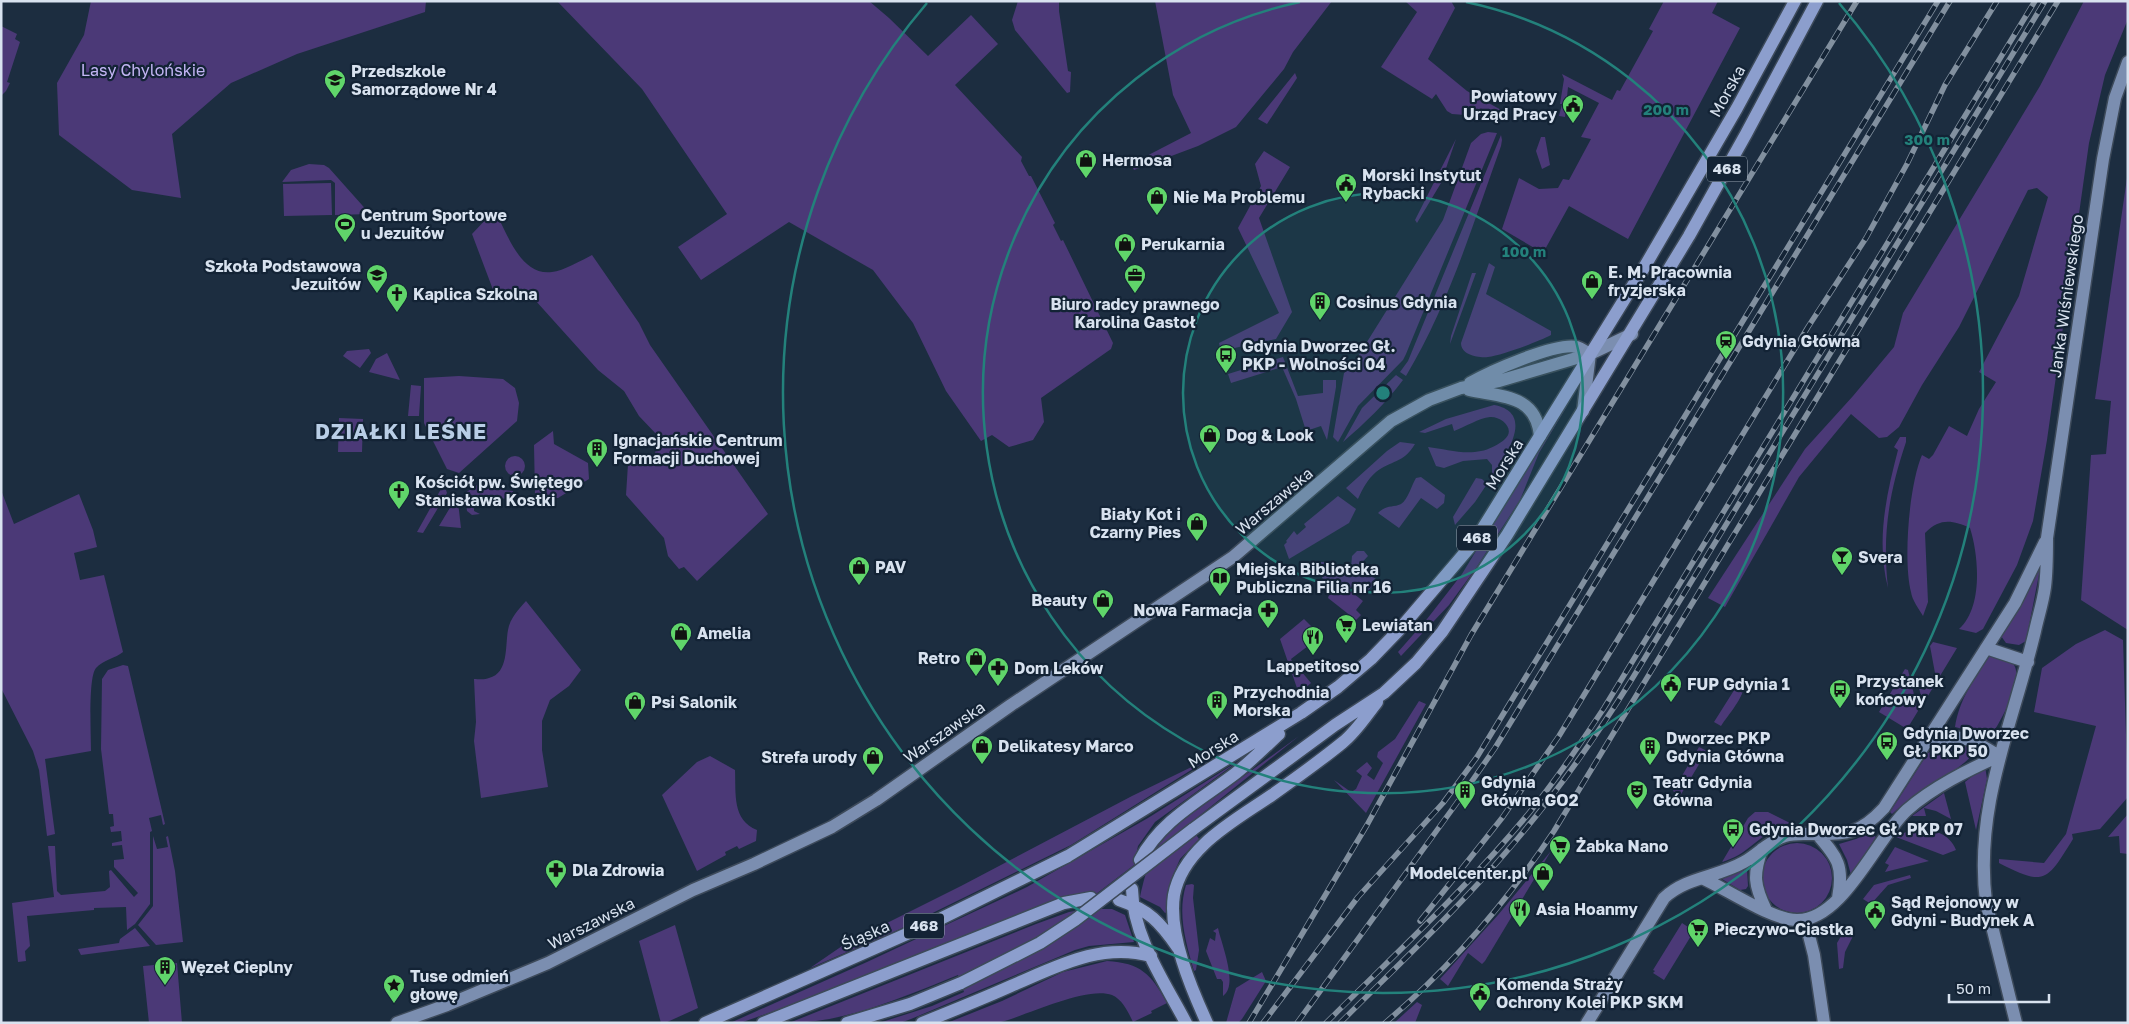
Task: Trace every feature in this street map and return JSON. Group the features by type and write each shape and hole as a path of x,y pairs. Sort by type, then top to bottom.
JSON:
{"main road":[{"name":"Morska","path":"1114,829 1301,713 1338,687 1399,630 1475,542 1645,266 1737,108 1794,1"},
{"name":"468","path":"847,1023 910,1004 961,983 1032,947 1075,920 1335,724 1384,694 1416,663 1452,619 1490,562 1632,334 1746,134 1816,1"},
{"path":"1207,1023 1180,952 1173,915 1174,895 1184,868 1200,849 1230,823 1344,741 1384,694"},
{"path":"1140,860 1148,845 1160,830 1237,772 1301,713"},
{"name":"Śląska","path":"705,1023 835,967 984,898 1068,856 1114,829"},
{"path":"1132,889 1132,905 1136,922 1151,956 1186,1023"},
{"path":"763,1023 1064,904 1091,898"},
{"path":"1119,900 1132,905 1157,920 1180,952"},
{"path":"922,1023 1061,963 1094,954 1128,951 1151,956"}],"street":[{"name":"Janka Wiśniewskiego","path":"2016,1023 1989,916 1983,883 1984,828 1999,756 2028,662 2045,587 2048,538 2105,145 2115,98 2128,62"},
{"name":"Warszawska","path":"397,1023 447,1005 548,962 693,890 777,854 832,827 876,800 1011,705 1233,557 1391,421 1429,400 1461,388 1499,381 1590,354 1632,334"},
{"path":"1584,411 1590,354"},
{"name":"Warszawska","path":"1461,388 1501,394 1523,404 1536,417 1539,423 1540,436"},
{"name":"Janka Wiśniewskiego","path":"1817,834 1847,833 1867,825 1884,808 2015,603 2048,538"},
{"path":"1986,648 2028,662"},
{"path":"1926,743 1956,737 1969,739 1999,756"},
{"path":"1704,879 1788,920 1805,920 1819,914 1838,898 1860,875 1891,826 1908,809 1938,788 1999,756"},
{"path":"1588,1023 1664,898 1685,883 1704,879 1740,864 1777,838 1787,835 1817,834 1834,853 1839,864 1841,875 1838,898"},
{"path":"1762,849 1756,867 1755,882 1766,910"},
{"path":"1805,920 1814,955 1824,1023"}],"green space":[{"name":"Lasy Chylońskie","path":"91,1 426,1 425,12 297,54 231,83 172,134 181,198 132,190 59,135 57,83 84,35"},
{"path":"557,1 869,1 928,56 971,15 998,44 955,85 1022,157 1021,161 1029,176 1031,176 1055,223 1053,225 1061,241 1063,240 1113,343 1111,349 1041,398 1044,422 1033,440 1009,447 992,435 981,441 946,391 913,323 873,270 789,222 701,280 678,247 727,214 642,89"},
{"path":"1018,1 1059,1 1068,71 1071,72 1070,92 1067,93 1015,30 1012,20"},
{"path":"1155,1 1332,1 1293,52 1284,69 1236,127 1198,146 1134,170 1131,164 1191,133 1173,95"},
{"path":"1405,1 1451,1 1455,8 1428,59 1467,91 1503,111 1497,121 1492,117 1452,114 1447,111 1436,94 1432,99 1381,67 1417,12"},
{"path":"1664,1 1718,1 1712,13 1740,28 1628,239 1569,206 1543,253 1502,229 1519,178 1539,189 1558,188 1563,179 1569,180 1591,139 1581,137 1599,103 1568,87 1565,117 1559,116 1564,79 1562,74 1612,100 1617,90 1620,91 1653,31 1649,29"},
{"path":"2084,1 2128,1 2128,19 2105,75 2089,143 2047,440 2033,521 2017,565 1983,629 1976,633 1959,629 1967,620 1972,608 1977,581 1973,540 1970,528 1964,525 1952,522 1941,523 1925,533 1928,602 1923,616 1916,604 1911,592 1908,562 1911,503 1917,468 1922,455 1929,459 1933,455 1949,426 1967,436 1979,409 1996,382 1979,372 2019,296 2048,197 2037,188 2028,190 1959,327 1922,385 1899,427 1887,437 1879,438 1851,414 1799,477 1725,607 1708,598 1805,449 1894,347 1903,313 2040,86"},
{"path":"1,26 17,34 15,39 20,42 7,82 10,83 2,95"},
{"path":"1295,73 1297,78 1267,124 1258,119"},
{"path":"1488,132 1497,133 1406,354 1403,360 1358,406 1338,442 1333,437 1344,373 1352,366 1443,220 1471,143 1481,134"},
{"path":"1501,135 1501,146 1448,292 1406,376 1400,372 1408,361"},
{"path":"1541,137 1545,137 1550,165 1542,169 1536,151"},
{"path":"1456,139 1441,183 1417,223 1415,220"},
{"path":"1264,151 1290,167 1259,218 1292,312 1276,339 1221,351 1219,343 1279,313 1238,228 1261,186 1255,164"},
{"path":"309,164 324,165 329,168 370,214 335,215 335,183 331,180 282,182 291,170"},
{"path":"2128,171 2128,630 2081,600 2091,455 2106,454 2111,401 2095,399"},
{"path":"331,183 332,215 284,216 283,184"},
{"path":"489,216 498,217 518,254 532,268 542,272 561,270 592,255 639,323 650,345 768,514 697,581 684,567 679,569 668,556 664,538 626,495 628,464 655,454 658,436 639,416 624,391 598,370 535,300 502,301 495,295 472,234"},
{"path":"1489,263 1495,267 1486,294 1551,331 1551,335 1520,348 1488,357 1475,356 1464,350 1461,343"},
{"path":"1472,273 1476,273 1450,344 1451,336"},
{"path":"369,349 371,353 360,368 343,356 347,351"},
{"path":"387,353 400,380 369,372 376,359"},
{"path":"1283,357 1298,396 1323,393 1323,380 1336,380 1327,440 1321,426 1306,431 1296,399 1282,367 1231,383 1228,374"},
{"path":"1396,375 1403,380 1396,389 1343,442 1362,408"},
{"path":"459,376 503,379 515,388 519,403 517,421 459,473 447,469 424,423 424,378"},
{"path":"411,385 421,386 419,416 408,416"},
{"path":"1494,405 1507,410 1514,417 1515,426 1514,436 1509,448 1492,477 1492,465 1487,459 1463,461 1444,468 1436,466 1428,447 1461,452 1484,450 1497,445 1505,439 1509,431 1508,427 1499,419 1490,417 1454,431 1452,424 1425,433 1419,432 1446,419"},
{"path":"1565,405 1567,406 1539,453 1520,500 1476,568 1449,605 1401,656 1398,652 1462,574"},
{"path":"339,418 363,419 362,452 338,452"},
{"path":"553,431 554,444 588,463 589,479 558,498 547,498 546,495 535,496 534,445"},
{"path":"1900,437 1906,437 1906,442 1895,479 1888,514 1886,568 1888,588 1883,553 1884,519 1886,501 1898,450 1894,447"},
{"path":"1400,442 1415,444 1406,455 1376,472 1365,484 1358,499 1346,488 1387,451"},
{"path":"515,456 522,459 525,466 522,473 515,476 508,473 505,466 508,459"},
{"path":"489,477 504,490 513,491 514,499 485,498 485,501 474,508 474,511 480,514 472,515 467,511 465,493"},
{"path":"1421,477 1445,495 1444,503 1437,509 1421,498 1399,528 1378,513 1384,508 1401,504 1408,496 1416,478"},
{"path":"1476,478 1482,479 1487,484 1475,502 1455,525 1453,517"},
{"path":"441,489 446,490 447,493 423,533 417,532"},
{"path":"1,490 14,524 79,494 93,530 97,547 74,553 80,580 104,575 123,652 99,665 93,674 90,721 91,751 45,759 55,834 47,836 39,770 33,751 1,688"},
{"path":"1338,496 1356,509 1349,523 1289,559 1284,545 1286,541 1294,531 1297,535 1306,527 1304,524"},
{"path":"454,501 458,502 461,528 439,526"},
{"path":"1357,551 1364,551 1368,556 1356,569 1359,572 1361,569 1379,581 1367,591 1355,582 1349,590 1363,601 1356,610 1361,615 1356,620 1328,598 1329,595 1316,562 1334,562 1340,570 1346,573 1351,568 1352,556"},
{"path":"2042,559 2026,641 2019,645 2006,643 2001,636"},
{"path":"526,601 581,670 569,686 550,700 542,721 542,750 548,787 481,798 474,741 476,722 474,679 487,679 500,671 505,658 509,626 515,614"},
{"path":"1304,619 1321,636 1291,659 1297,673 1301,671 1311,683 1301,692 1298,691 1280,639"},
{"path":"2105,630 2123,640 2128,797 2100,829 2072,834 2073,839 2057,864 2044,876 2036,877 2014,871 1999,863 1999,859 2044,863 2066,834 2096,726 2034,712 2042,668 2076,644"},
{"path":"1933,642 1957,648 1923,704 1919,688 1925,690 1935,673 1930,646"},
{"path":"1993,655 2007,660 2014,665 2016,681 2003,715 1987,741 1974,732 1955,727 1960,708 1968,690 1989,657"},
{"path":"123,665 128,666 165,824 163,825 161,815 149,818 152,831 150,832 150,904 135,924 127,930 126,907 94,908 94,910 27,916 30,946 25,951 26,961 18,962 12,903 54,897 48,846 55,846 57,891 61,895 105,891 110,887 109,871 111,870 134,897 138,893 114,867 114,860 124,859 122,845 112,846 112,843 122,841 121,831 111,832 110,827 114,826 113,814 109,814 101,749 102,679 108,670"},
{"path":"1905,669 1908,670 1918,711 1907,729 1879,712"},
{"path":"1743,676 1744,689 1721,726 1714,722"},
{"path":"1419,701 1426,704 1366,813 1334,780 1351,792 1356,789 1362,776 1356,771 1367,762 1372,768 1367,775 1374,780 1383,763 1377,757 1378,752 1395,739"},
{"path":"1299,736 1189,824 1199,839 1180,859 1173,875 1167,912 1165,913 1160,907 1140,897 1152,858 1168,833 1176,825"},
{"path":"1955,744 1967,746 1975,752 1957,769 1913,797 1892,814 1890,812 1928,753 1939,747"},
{"path":"1699,747 1707,751 1680,796 1673,791"},
{"path":"710,756 735,770 736,797 739,813 749,826 757,830 756,841 739,849 737,846 725,852 726,855 697,871 662,795 697,762"},
{"path":"1212,757 1071,845 898,930 810,968 845,944 961,886 1132,796"},
{"path":"1240,760 1155,822 1138,846 1134,865 1096,894 1073,895 1052,901 803,1001 740,1023 730,1023 867,962 1027,887 1148,818"},
{"path":"1985,766 1987,779 1976,830 1965,782"},
{"path":"1944,793 1951,819 1936,811 1924,808 1926,816 1912,816"},
{"path":"1755,812 1768,812 1790,823 1771,831 1741,854 1722,862 1748,818"},
{"path":"2128,814 2128,854 2120,853 2119,836 2108,837"},
{"path":"1914,828 1933,830 1939,833 1949,839 1956,850 1943,855 1896,837"},
{"path":"1870,833 1876,837 1851,875 1847,860 1839,844"},
{"path":"153,836 157,849 168,847 166,837 168,836 175,871 183,942 156,945 138,925 153,906"},
{"path":"1797,843 1810,846 1822,853 1829,865 1832,878 1829,891 1822,903 1810,910 1797,913 1784,910 1772,903 1765,891 1762,878 1765,865 1772,853 1784,846"},
{"path":"1895,847 1929,861 1885,872 1889,865 1885,863"},
{"path":"1551,851 1485,961 1482,964 1468,953 1448,986 1440,979 1498,915"},
{"path":"1747,869 1748,886 1746,889 1740,890 1722,879"},
{"path":"1910,875 1911,878 1888,885 1871,904 1863,899 1874,885"},
{"path":"1186,885 1194,885 1193,898 1199,950 1196,970 1194,971 1182,918 1183,896"},
{"path":"1085,909 1112,909 1125,915 1134,942 1089,946 1075,950 900,1023 879,1023 932,1006 964,992 958,975 893,1001 859,1012 824,1020 789,1023 1036,924 1069,912"},
{"path":"1682,923 1694,931 1664,980 1653,973 1655,971 1653,970"},
{"path":"675,925 698,1008 665,1023 661,1023 639,941"},
{"path":"135,928 150,946 81,955 78,949 119,943 120,939"},
{"path":"1218,928 1229,974 1228,991 1223,996 1223,982 1221,979 1217,979 1206,951 1210,938 1215,941 1216,933 1213,931"},
{"path":"1844,931 1853,936 1845,952 1843,968 1839,969 1837,943"},
{"path":"1107,961 1128,964 1144,972 1156,984 1167,1003 1133,1022 1125,1007 1112,995 1101,993 1087,994 1057,1002 1001,1022 947,1023 1002,1001 1063,972"},
{"path":"177,963 182,1023 149,1023 143,966"},
{"path":"1262,972 1266,981 1242,1019 1238,1023 1226,1023 1236,988"},
{"path":"1417,1002 1422,1005 1415,1023 1394,1023"}],"railway":[{"path":"1249,1023 1367,825 1471,635 1857,1"},
{"path":"1263,1023 1358,897 1443,803 1477,757 1938,1"},
{"path":"1297,1023 1495,748 1950,1"},
{"path":"1420,921 1502,818 1559,736 1808,327 1866,238 1907,164 1945,85 1997,1"},
{"path":"1326,1023 1481,868 1529,813 1577,748 1604,708 2035,1"},
{"path":"1340,1023 1425,939 1487,874 1541,810 1588,746 1632,679 2045,1"},
{"path":"1385,1023 1455,957 1517,884 1554,831 2058,1"}],"place":[{"name":"Przedszkole Samorządowe Nr 4","path":"335,99"},
{"name":"Powiatowy Urząd Pracy","path":"1573,124"},
{"name":"Hermosa","path":"1086,179"},
{"name":"Morski Instytut Rybacki","path":"1346,203"},
{"name":"Nie Ma Problemu","path":"1157,216"},
{"name":"Centrum Sportowe u Jezuitów","path":"345,243"},
{"name":"Perukarnia","path":"1125,263"},
{"name":"Szkoła Podstawowa Jezuitów","path":"377,294"},
{"name":"Biuro radcy prawnego Karolina Gastoł","path":"1135,294"},
{"name":"E. M. Pracownia fryzjerska","path":"1592,300"},
{"name":"Kaplica Szkolna","path":"397,313"},
{"name":"Cosinus Gdynia","path":"1320,321"},
{"name":"Gdynia Główna","path":"1726,360"},
{"name":"Gdynia Dworzec Gł. PKP - Wolności 04","path":"1226,374"},
{"name":"Dog & Look","path":"1210,454"},
{"name":"Ignacjańskie Centrum Formacji Duchowej","path":"597,468"},
{"name":"Kościół pw. Świętego Stanisława Kostki","path":"399,510"},
{"name":"Biały Kot i Czarny Pies","path":"1197,542"},
{"name":"Svera","path":"1842,576"},
{"name":"PAV","path":"859,586"},
{"name":"Miejska Biblioteka Publiczna Filia nr 16","path":"1220,597"},
{"name":"Beauty","path":"1103,619"},
{"name":"Nowa Farmacja","path":"1268,629"},
{"name":"Lewiatan","path":"1346,644"},
{"name":"Amelia","path":"681,652"},
{"name":"Lappetitoso","path":"1313,656"},
{"name":"Retro","path":"976,677"},
{"name":"Dom Leków","path":"998,687"},
{"name":"FUP Gdynia 1","path":"1671,703"},
{"name":"Przystanek końcowy","path":"1840,709"},
{"name":"Przychodnia Morska","path":"1217,720"},
{"name":"Psi Salonik","path":"635,721"},
{"name":"Gdynia Dworzec Gł. PKP 50","path":"1887,761"},
{"name":"Delikatesy Marco","path":"982,765"},
{"name":"Dworzec PKP Gdynia Główna","path":"1650,766"},
{"name":"Strefa urody","path":"873,776"},
{"name":"Gdynia Główna GO2","path":"1465,810"},
{"name":"Teatr Gdynia Główna","path":"1637,810"},
{"name":"Gdynia Dworzec Gł. PKP 07","path":"1733,848"},
{"name":"Żabka Nano","path":"1560,865"},
{"name":"Dla Zdrowia","path":"556,889"},
{"name":"Modelcenter.pl","path":"1543,892"},
{"name":"Asia Hoanmy","path":"1520,928"},
{"name":"Sąd Rejonowy w Gdyni - Budynek A","path":"1875,930"},
{"name":"Pieczywo-Ciastka","path":"1698,948"},
{"name":"Węzeł Cieplny","path":"165,986"},
{"name":"Tuse odmień głowę","path":"394,1004"},
{"name":"Komenda Straży Ochrony Kolei PKP SKM","path":"1480,1012"}],"district":[{"name":"DZIAŁKI LEŚNE","path":"401,432"}]}
